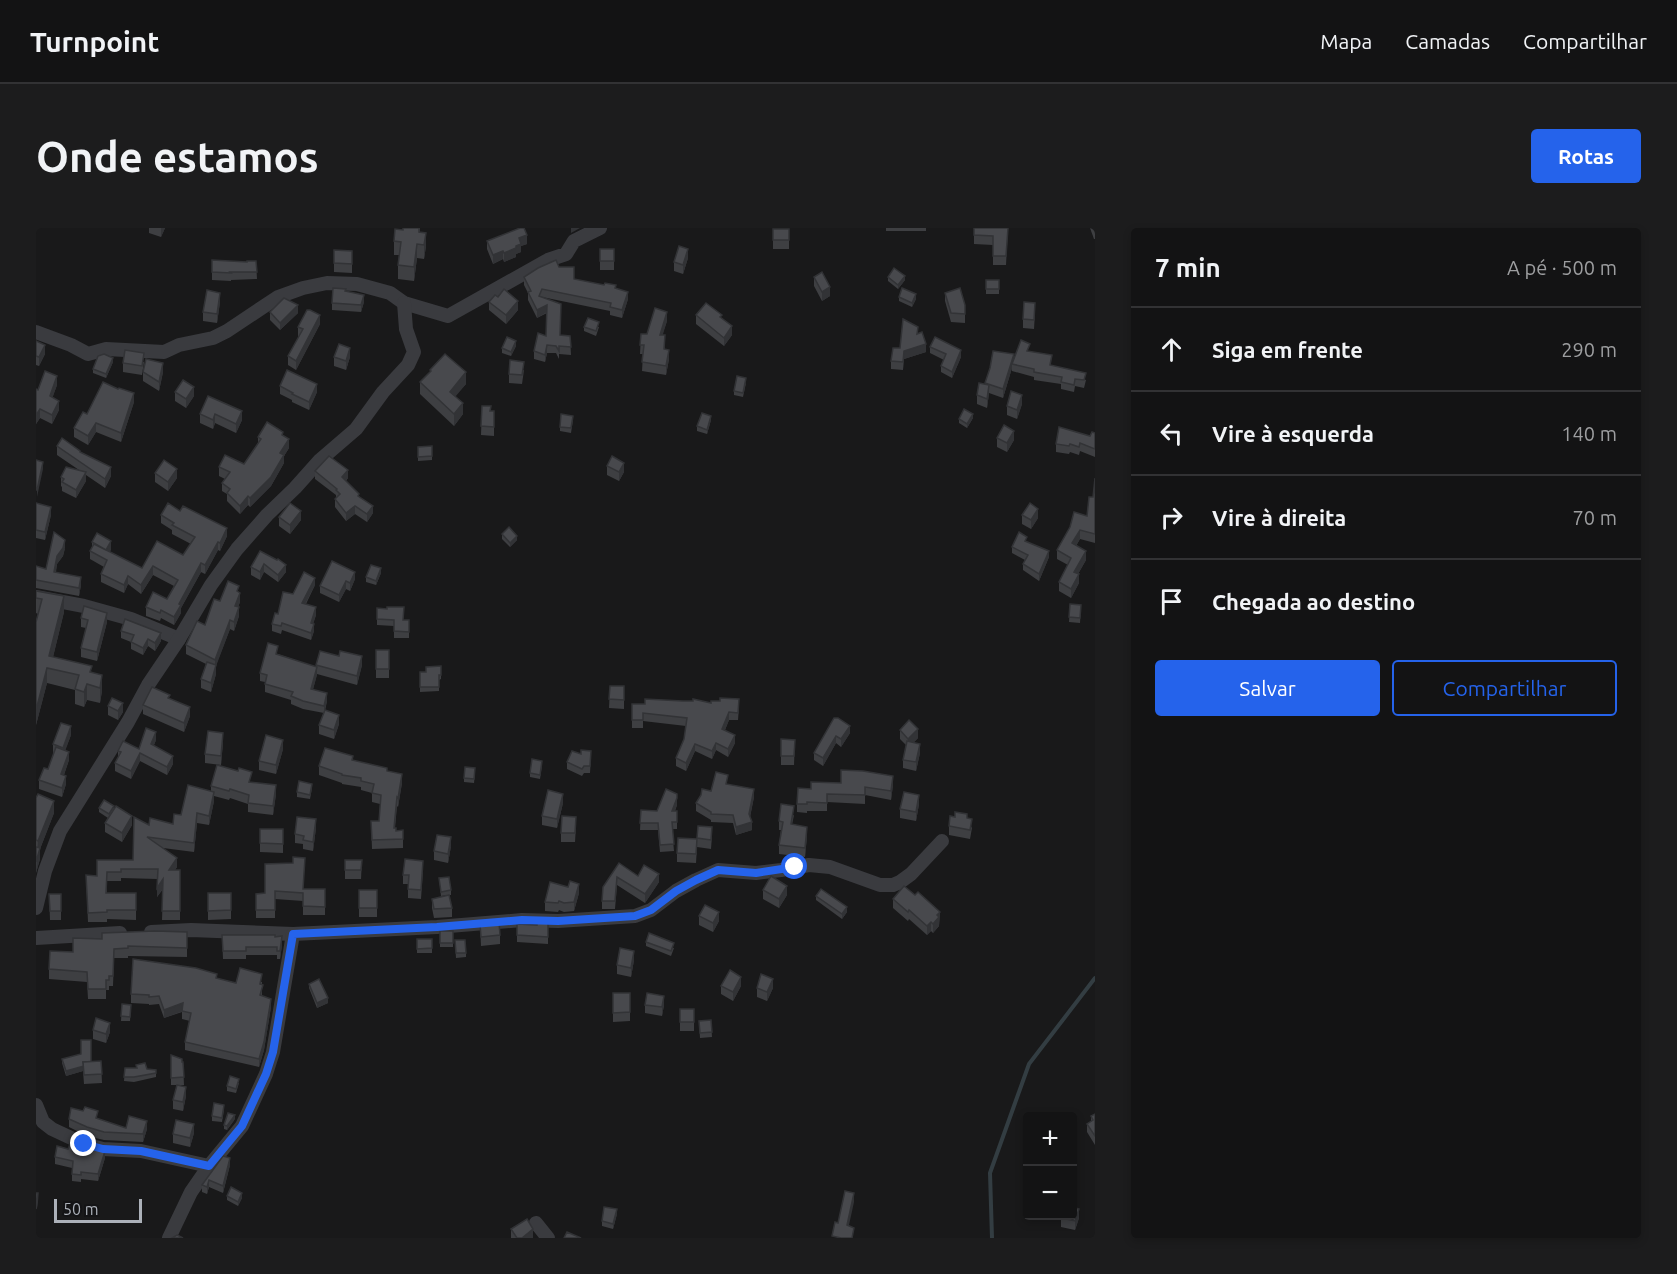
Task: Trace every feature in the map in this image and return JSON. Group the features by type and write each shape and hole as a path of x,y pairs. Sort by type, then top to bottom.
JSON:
{"street":[{"path":"36,332 88,354 106,349 164,352 179,345 213,338 278,297 327,283 357,284 390,293 404,303 448,316 548,260 566,254 574,242 600,228"},
{"path":"36,908 45,872 60,831 211,585 237,549 267,515 320,460 356,429 382,392 408,366 414,352 406,329 404,303"},
{"path":"36,597 84,606 131,619 179,639"},
{"path":"36,939 191,930 293,934 437,927 522,920 558,921 635,916 651,910 676,891 718,870 756,873 809,865 830,867 880,885 893,885 911,874 942,841"},
{"path":"169,1238 191,1192 242,1126 266,1074 273,1052 293,934"},
{"path":"36,1105 43,1122 52,1129 84,1144 103,1149 141,1151 209,1166"},
{"path":"536,1223 548,1238"}],"building":[{"path":"403,228 419,228 419,232 426,233 424,245 417,244 414,267 398,265 401,242 394,241 395,229 403,230"},
{"path":"524,228 527,235 519,238 521,244 504,253 503,251 493,255 487,241"},
{"path":"974,228 1008,228 1006,256 993,256 993,236 974,235"},
{"path":"773,229 789,229 789,240 773,240"},
{"path":"679,246 688,249 683,265 674,262"},
{"path":"600,249 614,249 614,261 600,261"},
{"path":"334,250 352,251 352,264 334,263"},
{"path":"212,260 256,261 257,272 212,272"},
{"path":"556,260 559,267 574,267 574,279 616,285 615,288 628,292 622,310 610,307 611,303 542,289 539,296 561,304 560,335 570,336 571,347 559,346 559,351 556,346 547,345 545,355 534,351 538,333 546,336 547,305 537,310 524,277"},
{"path":"894,268 905,276 898,285 888,277"},
{"path":"822,272 830,287 822,292 814,277"},
{"path":"986,280 999,280 999,289 986,289"},
{"path":"333,288 346,289 345,291 364,295 361,305 332,303"},
{"path":"902,288 916,294 912,303 899,297"},
{"path":"960,288 965,314 951,313 945,293"},
{"path":"504,289 518,301 506,315 489,302 495,295 498,297"},
{"path":"207,290 220,293 217,314 203,312"},
{"path":"284,298 298,305 280,323 270,312"},
{"path":"1024,302 1035,303 1034,320 1023,319"},
{"path":"706,303 732,326 724,338 696,315"},
{"path":"655,308 667,312 660,335 665,335 664,349 669,350 666,366 642,362 644,345 640,345 641,334 647,334"},
{"path":"307,310 320,315 296,361 288,356 303,329 298,327"},
{"path":"588,318 599,322 596,331 584,327"},
{"path":"903,319 918,327 917,334 922,332 926,344 904,351 903,362 891,361 893,348 900,348"},
{"path":"507,337 516,341 511,352 502,348"},
{"path":"935,337 961,350 952,372 941,366 946,354 930,347"},
{"path":"1021,340 1030,344 1027,351 1052,355 1050,365 1086,373 1084,380 1075,379 1074,385 1061,382 1062,377 1034,372 1034,369 1012,364"},
{"path":"36,341 45,345 39,357 36,356"},
{"path":"339,344 350,348 346,361 334,357"},
{"path":"125,350 144,353 142,366 123,363"},
{"path":"993,351 1014,354 1003,389 985,383"},
{"path":"104,354 113,358 106,374 93,369 98,356"},
{"path":"445,354 466,372 450,392 463,403 454,414 420,382"},
{"path":"146,359 163,363 159,382 143,372"},
{"path":"510,360 524,362 522,375 509,374"},
{"path":"287,370 317,384 309,402 280,386"},
{"path":"45,371 57,376 50,396 59,401 52,415 40,409 36,415 36,389 38,390"},
{"path":"737,376 746,378 743,393 734,391"},
{"path":"183,380 194,387 186,399 175,392"},
{"path":"103,382 134,393 121,433 96,423 88,436 74,428 83,412 87,414"},
{"path":"979,383 989,385 987,399 977,395"},
{"path":"1011,391 1022,395 1017,410 1007,406"},
{"path":"208,396 242,411 236,424 215,414 213,420 200,414"},
{"path":"482,406 491,406 490,411 494,411 494,427 481,426"},
{"path":"964,409 973,414 967,424 959,419"},
{"path":"702,413 711,416 707,430 697,426"},
{"path":"561,414 573,416 571,428 560,427"},
{"path":"267,422 283,432 282,435 289,439 280,453 284,455 271,477 250,498 248,496 240,506 227,493 230,489 222,483 230,472 219,467 225,455 244,464 261,439 258,437"},
{"path":"1004,425 1014,431 1007,443 997,438"},
{"path":"1059,427 1090,436 1092,432 1095,433 1095,449 1080,443 1079,447 1070,444 1069,446 1056,444"},
{"path":"62,438 80,452 111,467 105,479 57,446"},
{"path":"432,446 432,456 418,457 418,447"},
{"path":"329,456 348,470 342,477 359,494 358,496 373,506 367,514 355,506 346,513 335,499 340,494 337,489 315,471"},
{"path":"612,456 624,463 619,472 607,466"},
{"path":"36,460 43,462 37,490 36,490"},
{"path":"164,460 177,469 168,482 155,473"},
{"path":"66,467 86,472 76,490 62,482 64,479 61,477"},
{"path":"1095,478 1095,534 1080,530 1072,543 1086,551 1074,572 1079,574 1071,589 1059,582 1071,558 1057,550 1070,527 1074,512 1087,516 1089,497 1093,497"},
{"path":"36,503 51,507 45,532 36,530"},
{"path":"168,503 180,511 183,506 227,528 205,565 201,563 174,617 161,610 160,613 146,607 153,592 167,599 178,580 153,566 141,585 128,576 124,585 101,574 107,560 90,551 94,544 142,568 157,541 183,555 195,537 172,525 174,523 161,515"},
{"path":"290,503 301,511 290,525 279,517"},
{"path":"1030,503 1038,509 1031,520 1022,515"},
{"path":"509,527 517,536 510,543 502,534"},
{"path":"54,532 65,540 57,556 54,572 81,577 79,588 36,580 36,566 46,569"},
{"path":"1019,532 1027,537 1025,541 1049,551 1039,574 1023,564 1028,555 1012,547"},
{"path":"97,533 111,541 106,550 92,542"},
{"path":"260,551 286,565 278,575 264,564 260,572 251,567"},
{"path":"332,561 355,572 350,583 346,581 339,595 320,586"},
{"path":"371,565 381,568 376,581 366,577"},
{"path":"304,572 315,578 302,603 316,607 311,623 314,624 311,633 282,623 281,626 272,624 275,613 278,614 283,592 293,594"},
{"path":"228,581 239,586 237,591 240,593 235,606 239,607 234,622 230,620 215,660 186,645 197,621 205,625 214,599 220,601"},
{"path":"36,591 64,596 49,656 92,666 90,672 102,675 100,688 87,684 84,692 75,689 79,675 47,668 36,710 36,622 42,599 36,598"},
{"path":"1070,604 1081,605 1080,618 1069,617"},
{"path":"84,606 107,613 97,652 81,648 88,620 81,618"},
{"path":"387,607 404,607 403,620 409,620 409,632 394,631 394,620 377,619 377,608 387,609"},
{"path":"125,619 161,633 155,643 148,639 143,648 131,642 134,635 121,631"},
{"path":"268,643 278,646 276,654 317,667 311,689 327,693 324,706 303,701 291,696 293,692 265,684 267,675 260,673"},
{"path":"376,650 389,650 389,669 376,669"},
{"path":"320,651 339,656 340,651 362,656 357,676 316,665"},
{"path":"207,662 216,665 211,683 201,679"},
{"path":"441,666 439,687 420,687 420,672 426,672 426,667"},
{"path":"610,686 624,686 624,700 609,699"},
{"path":"152,687 170,695 168,698 190,707 184,723 143,705"},
{"path":"112,698 123,703 118,711 108,706"},
{"path":"720,698 739,699 738,713 729,712 722,729 735,735 728,749 716,743 712,751 695,744 686,763 676,758 684,739 687,718 643,713 643,720 632,720 632,704 645,704 645,699 693,701 693,699 711,703 711,701 720,701"},
{"path":"325,710 339,715 334,730 319,725"},
{"path":"834,718 850,726 841,739 836,736 823,758 814,753"},
{"path":"909,720 918,729 908,739 900,730"},
{"path":"61,723 71,726 63,748 53,744"},
{"path":"146,728 156,732 151,744 173,756 167,767 140,753 131,771 115,763 121,752 118,751 123,741 139,749"},
{"path":"208,731 223,733 221,756 205,754"},
{"path":"266,735 283,740 276,765 259,761"},
{"path":"781,739 795,740 794,756 781,756"},
{"path":"907,741 920,744 916,762 903,760"},
{"path":"56,747 69,752 61,774 66,776 62,788 39,780 44,768 48,769"},
{"path":"325,748 353,756 352,760 402,774 394,828 396,831 403,830 403,839 372,840 371,821 379,821 381,795 372,793 374,784 319,766"},
{"path":"581,750 591,751 590,766 584,766 582,769 567,762 572,751 581,754"},
{"path":"532,759 542,761 540,775 530,773"},
{"path":"217,765 252,772 249,782 276,785 273,806 248,803 249,795 211,786"},
{"path":"465,767 475,768 474,779 464,778"},
{"path":"841,770 893,776 891,791 865,787 865,795 827,794 827,803 797,804 798,788 811,789 811,782 841,783"},
{"path":"716,772 728,775 726,784 754,789 749,814 752,822 736,827 733,815 711,814 696,803 702,789 711,791"},
{"path":"299,781 312,784 310,795 297,792"},
{"path":"188,785 214,792 209,816 197,813 194,843 147,837 177,858 169,870 180,870 180,911 162,911 163,879 157,888 158,869 121,869 121,872 107,872 106,893 136,893 136,910 107,910 107,912 88,913 86,875 97,876 97,860 133,860 134,817 149,825 150,818 173,824 174,814 181,815"},
{"path":"666,789 677,794 672,811 677,811 677,822 672,822 674,844 660,845 658,823 640,823 641,810 657,811"},
{"path":"548,790 563,794 557,819 542,816"},
{"path":"904,792 919,795 916,812 900,809"},
{"path":"38,794 54,801 38,841 36,840 36,798"},
{"path":"104,800 114,806 109,814 99,808"},
{"path":"781,804 794,806 791,824 807,827 805,848 779,845 783,822 779,821"},
{"path":"116,806 132,816 122,833 105,823"},
{"path":"955,812 967,814 967,818 972,819 970,830 949,826 950,816 955,817"},
{"path":"562,816 576,817 575,833 561,833"},
{"path":"297,817 316,819 313,842 303,840 304,836 295,834"},
{"path":"698,826 712,827 711,840 697,838"},
{"path":"260,829 283,829 283,844 260,843"},
{"path":"437,835 451,837 448,854 434,851"},
{"path":"678,838 697,839 696,854 677,853"},
{"path":"36,847 40,848 36,862"},
{"path":"293,857 305,858 303,889 325,889 325,907 303,906 303,893 275,891 275,910 256,910 256,894 265,893 265,864 293,863"},
{"path":"405,859 423,861 421,890 408,889 409,875 403,875"},
{"path":"345,860 362,860 361,870 345,870"},
{"path":"619,863 638,876 644,865 659,874 645,894 617,877 615,901 602,901 603,887"},
{"path":"771,876 787,886 779,899 763,890"},
{"path":"449,877 451,890 441,892 439,878"},
{"path":"570,881 579,884 574,902 545,902 550,882 568,887"},
{"path":"904,886 915,895 918,892 940,912 933,924 931,922 927,926 893,899"},
{"path":"821,889 847,907 842,914 816,896"},
{"path":"359,890 377,890 377,908 359,908"},
{"path":"208,893 231,893 231,910 208,911"},
{"path":"49,894 61,894 61,911 50,911"},
{"path":"449,895 452,908 434,909 432,899"},
{"path":"705,905 719,912 713,923 699,916"},
{"path":"499,922 500,935 481,937 480,924"},
{"path":"537,923 548,923 548,937 517,935 517,924 537,925"},
{"path":"440,931 453,931 453,943 440,943"},
{"path":"187,932 187,948 128,946 128,948 114,949 113,976 109,976 109,980 106,980 106,989 88,989 87,972 49,969 50,951 73,952 73,938 102,939 102,933"},
{"path":"649,933 674,943 671,951 646,942"},
{"path":"222,935 282,936 280,951 277,951 277,947 246,947 246,951 223,951"},
{"path":"417,939 432,939 432,948 417,949"},
{"path":"455,940 465,940 466,953 456,953"},
{"path":"620,948 634,951 631,968 617,965"},
{"path":"133,959 196,968 217,974 216,978 236,983 240,968 262,974 260,984 263,985 260,995 271,999 259,1059 185,1042 191,1013 182,1011 183,1003 164,1010 159,996 131,994"},
{"path":"730,970 741,977 733,992 721,986"},
{"path":"761,974 773,979 767,992 757,988"},
{"path":"319,979 328,998 317,1003 309,984"},
{"path":"613,993 630,993 630,1012 613,1013"},
{"path":"647,993 664,996 662,1007 645,1005"},
{"path":"122,1004 131,1005 130,1017 121,1016"},
{"path":"680,1009 694,1009 694,1022 680,1022"},
{"path":"96,1018 110,1023 106,1034 93,1030"},
{"path":"711,1020 712,1032 700,1033 699,1021"},
{"path":"81,1040 91,1040 91,1062 83,1062 84,1066 66,1071 62,1059 81,1054"},
{"path":"171,1055 182,1059 184,1077 171,1078"},
{"path":"101,1061 102,1074 84,1075 83,1062"},
{"path":"145,1063 147,1069 156,1070 156,1073 124,1077 125,1068 137,1068 136,1065"},
{"path":"230,1076 239,1079 236,1089 227,1086"},
{"path":"177,1085 186,1087 183,1102 173,1100"},
{"path":"214,1103 224,1105 222,1118 212,1116"},
{"path":"85,1107 98,1111 96,1118 126,1128 129,1116 147,1121 143,1134 104,1132 69,1119 71,1108 83,1111"},
{"path":"228,1113 235,1115 227,1126 224,1125"},
{"path":"1095,1114 1095,1136 1087,1124 1093,1120 1091,1116"},
{"path":"176,1120 194,1124 190,1138 173,1134"},
{"path":"71,1141 105,1151 98,1174 81,1172 81,1175 72,1174 73,1161 55,1157 57,1146 68,1149"},
{"path":"223,1156 230,1158 223,1186 209,1180 207,1187 202,1185"},
{"path":"231,1187 242,1193 238,1202 227,1196"},
{"path":"845,1191 854,1193 847,1225 854,1228 852,1238 832,1236 835,1222 838,1223"},
{"path":"604,1207 617,1209 613,1224 602,1221"},
{"path":"527,1219 533,1229 522,1238 517,1238 511,1229"},
{"path":"567,1232 581,1238 564,1238"}],"waterway":[{"path":"992,1238 990,1173 1029,1064 1095,978"}],"route":[{"path":"84,1144 103,1149 141,1151 209,1166 242,1126 266,1074 273,1052 293,934 437,927 522,920 558,921 635,916 651,910 676,891 718,870 756,873 795,867"}]}
